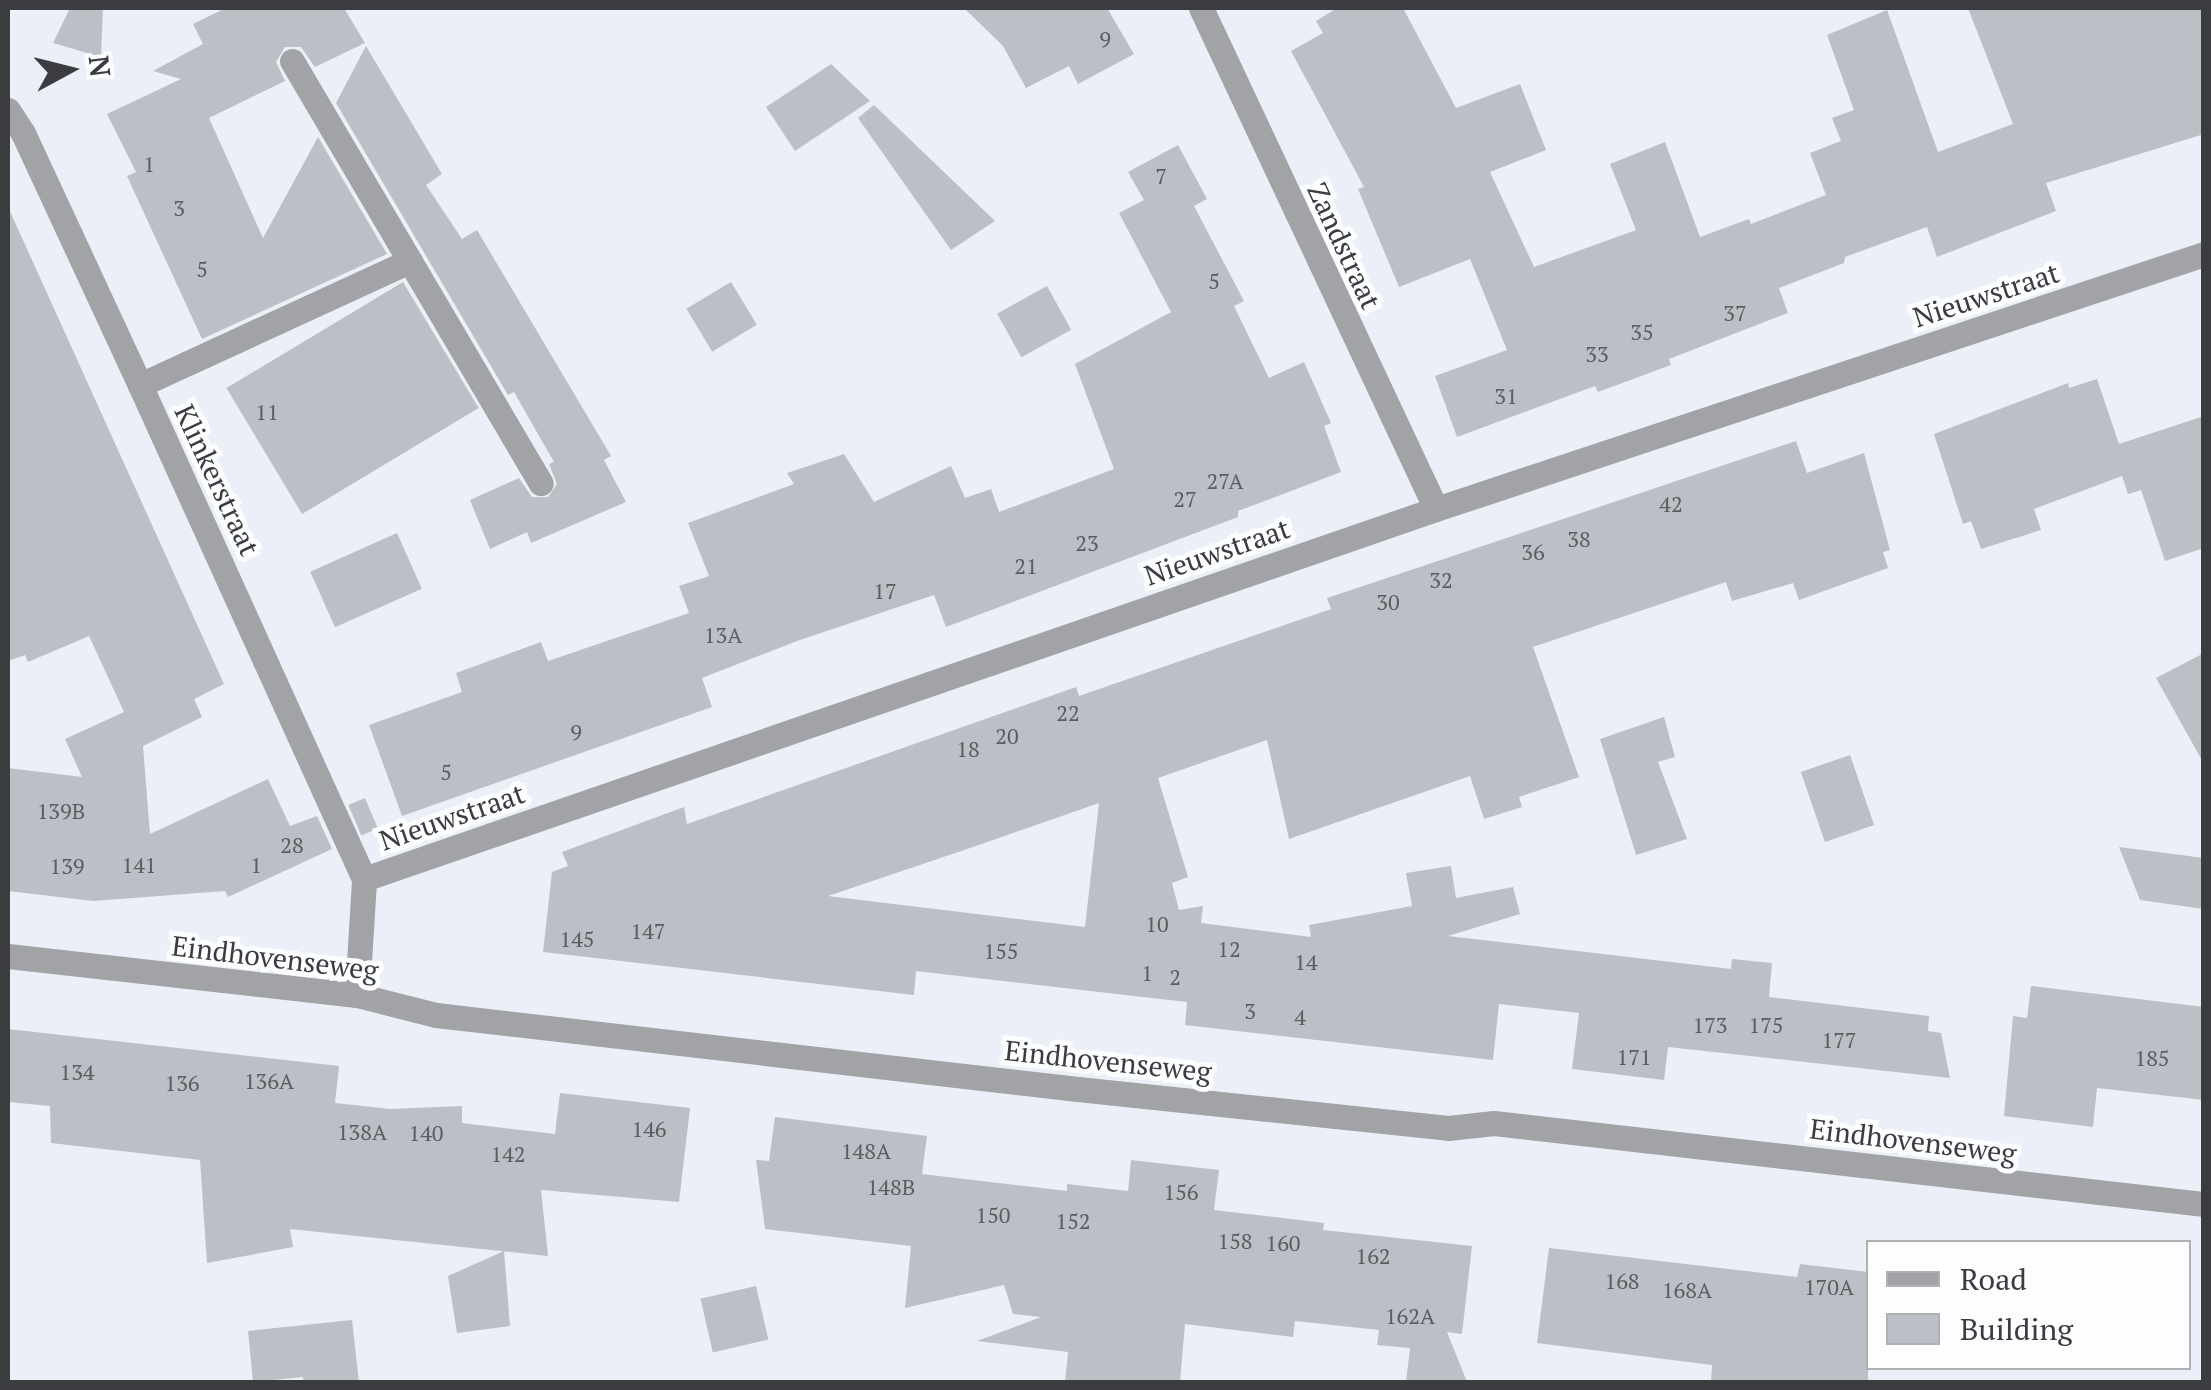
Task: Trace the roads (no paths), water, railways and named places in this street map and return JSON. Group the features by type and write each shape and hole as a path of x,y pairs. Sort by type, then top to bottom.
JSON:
{"street":[{"name":"Zandstraat","path":"1201,8 1436,509"},
{"path":"292,61 541,483"},
{"name":"Klinkerstraat","path":"8,110 23,133 140,384 364,879"},
{"name":"Nieuwstraat","path":"357,995 364,879 1436,509 2204,254"},
{"path":"140,384 410,260"},
{"name":"Eindhovenseweg","path":"8,956 357,995 436,1015 1098,1091 1448,1128 1494,1123 2204,1204"}]}
